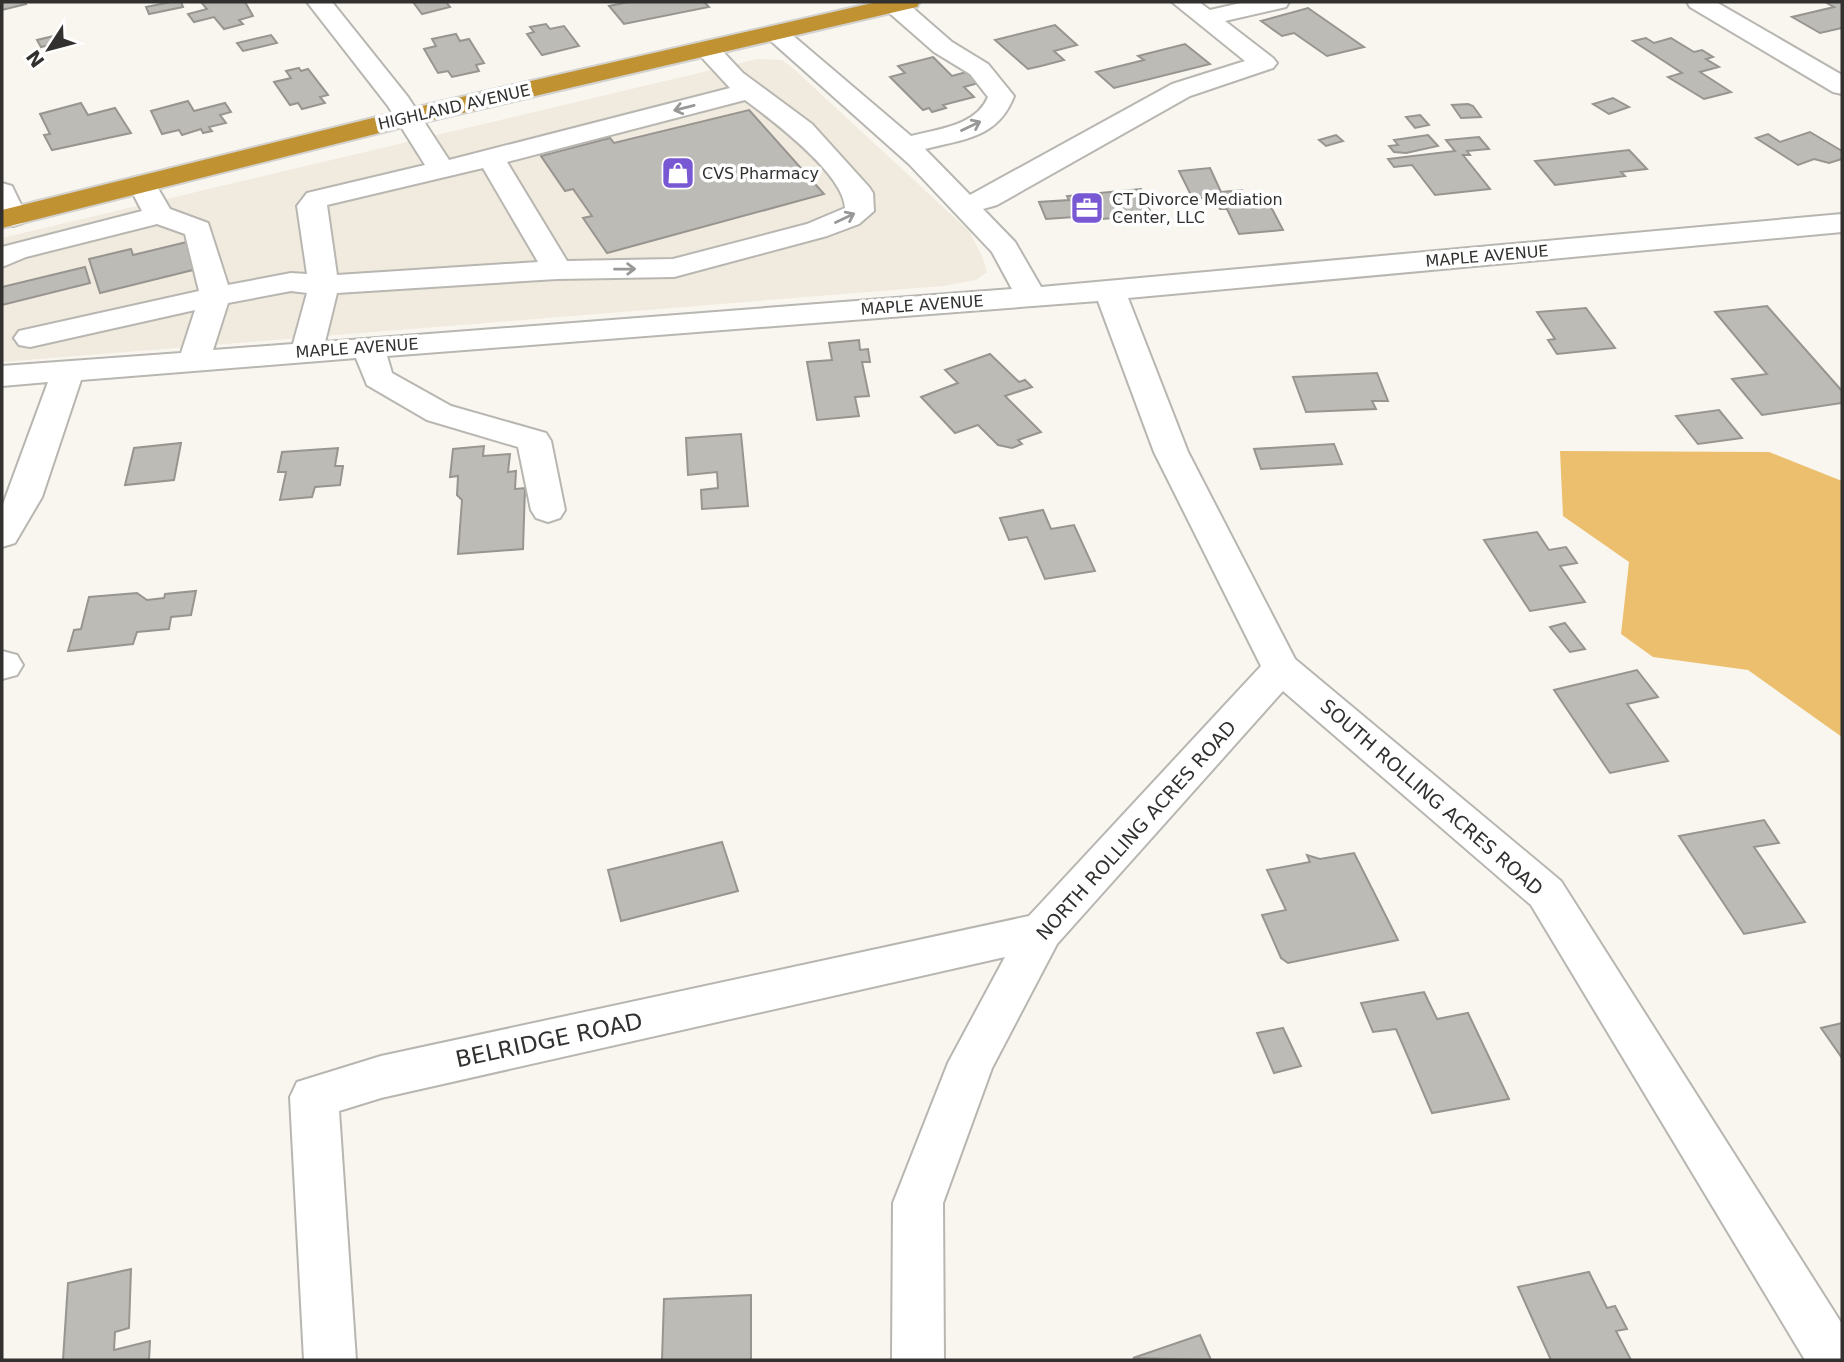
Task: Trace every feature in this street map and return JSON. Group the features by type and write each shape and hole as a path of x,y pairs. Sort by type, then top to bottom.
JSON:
{"highway":[{"name":"HIGHLAND AVENUE","path":"6,212 142,184 409,117 902,3"}],"street":[{"path":"320,2 409,117 442,170"},
{"path":"964,205 987,199 1181,90 1265,63 1184,2"},
{"path":"1206,18 1277,2"},
{"path":"1699,2 1842,86"},
{"path":"902,3 943,47 979,69 1001,96 994,114 967,130 906,146"},
{"path":"775,33 906,146 964,205 1005,248 1031,296"},
{"path":"15,375 16,337 215,295 290,282 324,285 557,270 674,268 817,230 860,211 859,193 802,130 750,92 706,48"},
{"path":"307,352 324,285 311,216 311,206 317,199 492,159 750,92"},
{"path":"492,159 557,270"},
{"path":"142,184 159,215"},
{"path":"6,212 9,254 159,215 198,229 215,295 194,361"},
{"name":"MAPLE AVENUE","path":"15,375 1110,290 1842,223"},
{"name":"SOUTH ROLLING ACRES ROAD","path":"1110,290 1171,452 1281,668 1546,893 1835,1360"},
{"path":"368,348 378,378 429,407 534,441 548,510"},
{"path":"2,535 24,497 68,371"},
{"name":"NORTH ROLLING ACRES ROAD","path":"918,1360 918,1202 971,1063 1042,931 1281,668"},
{"name":"BELRIDGE ROAD","path":"330,1360 314,1097 381,1077 1042,931"}],"shaded area":[{"path":"758,59 782,60 795,70 969,231 987,272 976,280 943,286 2,362 2,238"},
{"path":"1560,451 1769,452 1842,481 1842,737 1748,670 1653,657 1621,634 1629,562 1563,516"}],"building":[{"path":"2,2 25,2 26,4 2,10"},
{"path":"181,2 183,7 149,14 146,7"},
{"path":"201,2 245,2 253,16 239,20 243,24 224,29 214,17 194,22 188,14 207,9"},
{"path":"413,2 446,2 450,7 422,14"},
{"path":"629,2 704,2 709,7 624,24 609,6"},
{"path":"1825,2 1842,2 1842,28 1820,33 1792,17 1834,7"},
{"path":"1308,8 1364,47 1327,56 1294,33 1282,36 1261,21"},
{"path":"546,24 550,29 564,26 579,46 542,55 527,34 534,32 530,27"},
{"path":"1055,25 1077,45 1054,51 1064,60 1041,66 1028,69 995,40"},
{"path":"456,34 460,41 469,39 484,63 476,65 479,71 452,77 448,71 438,73 424,49 436,46 432,39"},
{"path":"271,35 277,43 243,51 237,43"},
{"path":"54,36 58,43 41,47 37,40"},
{"path":"1646,38 1654,43 1671,38 1694,52 1702,50 1713,57 1706,59 1719,67 1700,72 1731,92 1704,99 1668,77 1682,73 1633,41"},
{"path":"1185,44 1210,64 1114,88 1096,72 1144,60 1138,56"},
{"path":"933,57 952,76 970,71 982,82 964,87 974,97 943,105 946,108 932,112 929,108 923,110 890,77 905,73 898,66"},
{"path":"299,68 301,71 308,69 328,95 320,97 325,103 302,109 298,103 290,105 274,82 291,78 286,71"},
{"path":"1613,98 1629,107 1609,114 1593,104"},
{"path":"188,101 194,111 225,103 231,112 220,115 226,123 209,127 212,131 203,133 201,129 182,135 179,130 162,134 151,111"},
{"path":"81,103 88,115 115,108 131,133 52,150 44,135 50,134 40,114"},
{"path":"1452,105 1473,106 1481,117 1461,118"},
{"name":"CVS Pharmacy","path":"749,110 824,194 607,253 583,218 592,216 573,189 565,191 541,156 610,138 614,143"},
{"path":"1420,115 1429,125 1415,128 1406,117"},
{"path":"1810,132 1842,151 1842,159 1829,163 1814,159 1798,165 1756,138 1768,134 1780,142"},
{"path":"1336,135 1343,141 1326,146 1319,140"},
{"path":"1428,135 1438,146 1406,153 1394,152 1389,146 1398,145 1394,140"},
{"path":"1479,137 1489,149 1467,151 1470,155 1463,155 1490,189 1435,195 1412,165 1394,167 1388,159 1455,151 1446,140"},
{"path":"1629,150 1647,169 1621,172 1625,176 1555,185 1535,161"},
{"path":"1210,168 1221,192 1242,190 1250,207 1270,205 1283,230 1239,234 1227,209 1220,209 1214,197 1193,199 1179,171"},
{"path":"1141,189 1152,215 1076,221 1075,217 1046,219 1039,202 1069,200 1067,196"},
{"path":"191,241 201,268 100,293 89,259 131,249 133,255"},
{"path":"85,267 90,283 2,305 2,287"},
{"path":"1767,306 1842,391 1842,403 1762,415 1732,379 1767,374 1715,312"},
{"path":"1586,308 1615,348 1557,354 1548,340 1555,339 1537,312"},
{"path":"859,340 860,350 868,349 870,362 862,362 869,396 855,397 859,416 817,420 807,362 832,360 829,343"},
{"path":"990,354 1019,382 1025,380 1032,387 1005,396 1041,432 1018,440 1022,444 1012,448 998,445 978,425 955,433 921,397 958,383 945,370"},
{"path":"1377,373 1388,401 1372,401 1376,409 1306,412 1293,377"},
{"path":"1719,410 1742,438 1698,444 1676,416"},
{"path":"741,434 748,506 702,509 701,490 718,488 717,472 688,475 686,438"},
{"path":"181,443 174,480 125,485 134,448"},
{"path":"1334,444 1342,464 1261,469 1254,449"},
{"path":"484,446 483,456 510,454 508,472 516,471 515,489 525,488 523,549 458,554 462,500 457,495 458,476 450,477 453,449"},
{"path":"338,448 335,466 343,466 340,485 315,487 312,497 280,500 286,472 278,472 282,452"},
{"path":"1043,510 1051,529 1074,525 1095,571 1045,579 1027,537 1009,540 1000,518"},
{"path":"1537,532 1549,550 1566,547 1577,563 1560,566 1585,602 1530,611 1484,540"},
{"path":"196,591 191,615 171,617 169,629 137,632 133,644 68,651 74,630 81,629 89,597 137,593 147,600 164,598 165,594"},
{"path":"1565,623 1585,649 1570,652 1550,627"},
{"path":"1637,670 1658,697 1627,704 1668,761 1610,773 1554,690"},
{"path":"1764,820 1779,843 1754,847 1805,922 1744,934 1679,836"},
{"path":"722,842 738,891 621,921 608,870"},
{"path":"1354,853 1398,940 1288,963 1281,958 1262,915 1286,910 1267,870 1310,862 1307,855 1320,859"},
{"path":"1424,992 1437,1019 1468,1013 1509,1099 1432,1113 1396,1029 1373,1032 1361,1003"},
{"path":"1842,1023 1842,1058 1821,1028"},
{"path":"1283,1028 1301,1066 1274,1073 1257,1033"},
{"path":"131,1269 129,1328 115,1332 114,1350 150,1341 149,1360 63,1360 68,1283"},
{"path":"1589,1272 1607,1308 1615,1306 1627,1329 1616,1331 1631,1360 1551,1360 1518,1287"},
{"path":"751,1295 751,1360 662,1360 664,1299"},
{"path":"1200,1335 1211,1360 1133,1358"}],"place":[{"name":"CVS Pharmacy","path":"678,173"},
{"name":"CT Divorce Mediation Center, LLC","path":"1087,208"}]}
